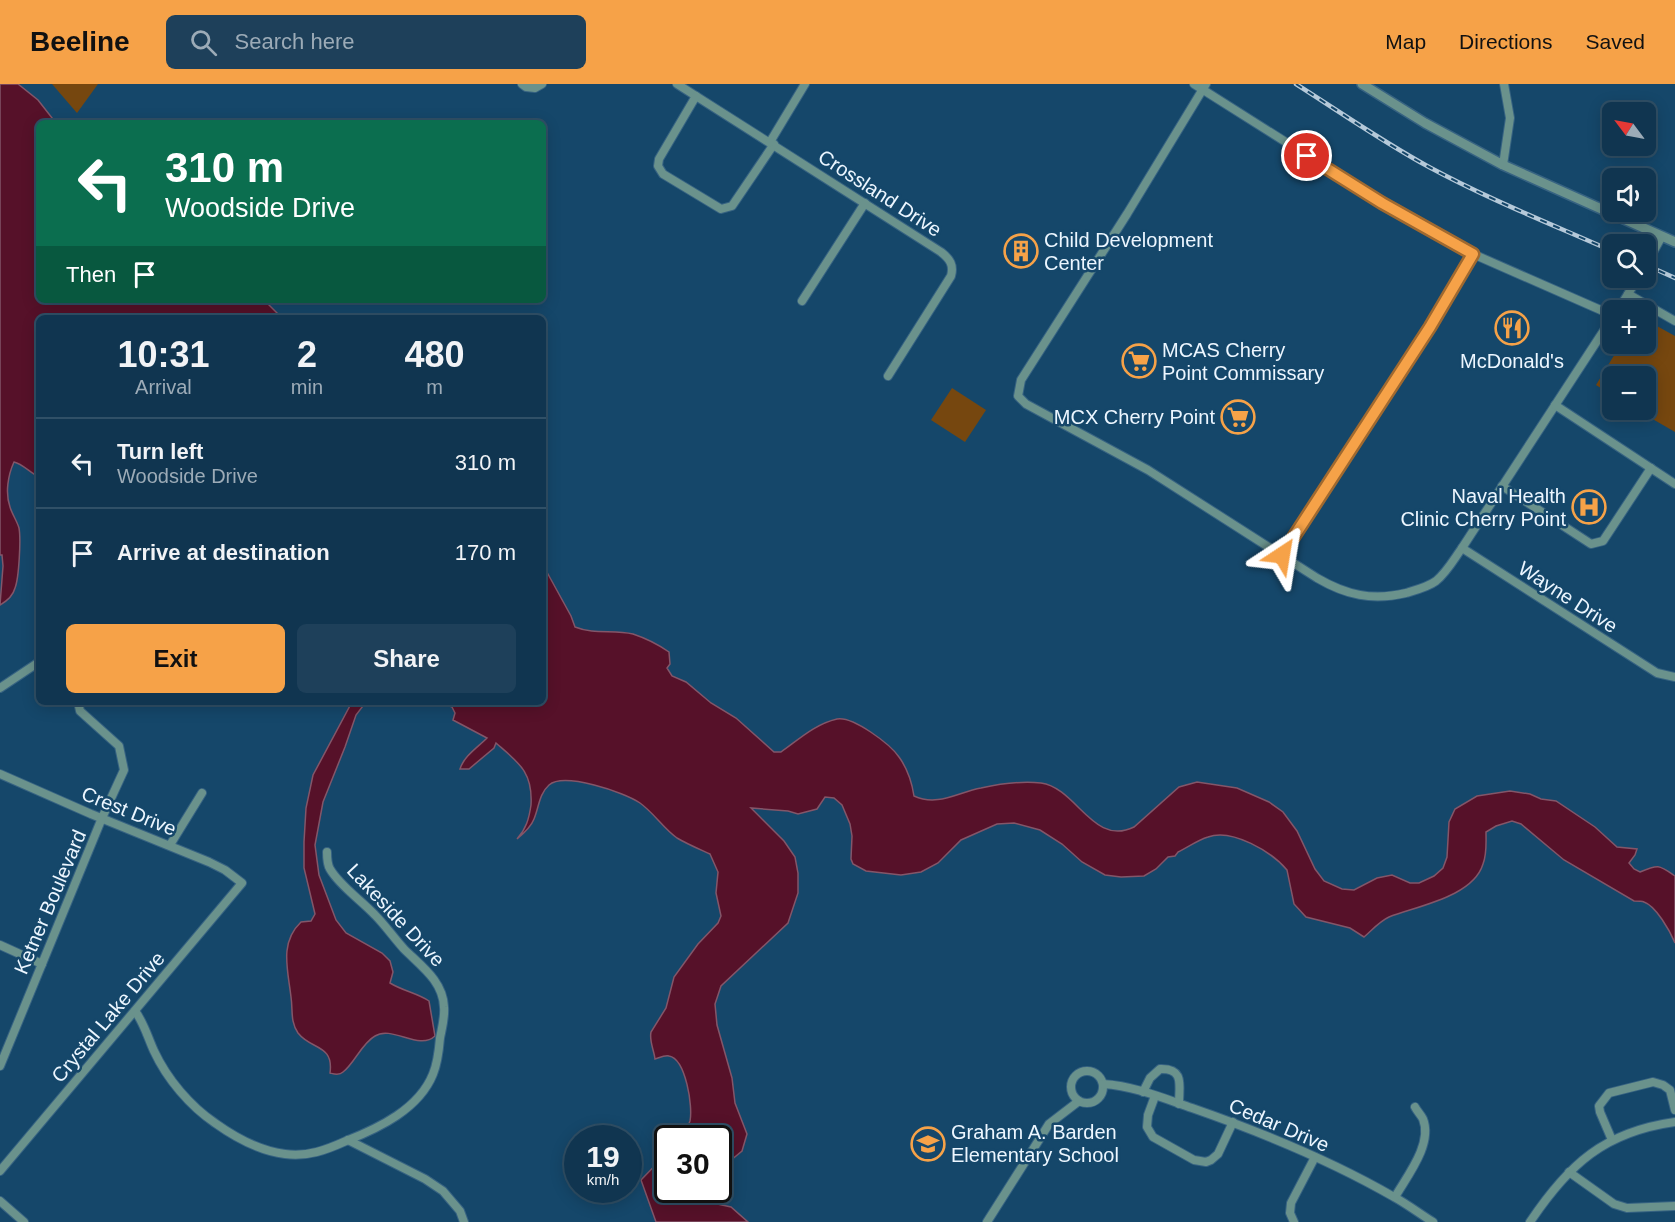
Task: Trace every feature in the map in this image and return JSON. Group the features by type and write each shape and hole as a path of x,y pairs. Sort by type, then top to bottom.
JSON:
{"street":[{"path":"522,84 535,88 542,84"},
{"name":"Crossland Drive","path":"677,84 772,143 950,260 951,276 888,376"},
{"path":"696,96 659,159 658,166 663,174 721,209 732,206 772,143 805,84"},
{"path":"1194,84 1204,87 1382,203 1473,254 1602,312"},
{"path":"1362,84 1425,123 1503,165 1675,242"},
{"path":"1503,165 1510,118 1504,84"},
{"path":"1204,87 1127,214 1021,380 1018,396 1026,404 1148,470 1328,584 1350,593 1373,597 1384,596 1416,591 1435,582 1442,575 1462,548 1602,332"},
{"path":"802,301 865,203"},
{"path":"1656,247 1662,236"},
{"path":"1282,555 1430,327 1473,254"},
{"path":"1624,300 1632,288"},
{"path":"1628,294 1675,321"},
{"path":"1555,405 1675,484"},
{"path":"1502,486 1591,544 1603,541 1651,468"},
{"name":"Wayne Drive","path":"1462,548 1657,673 1675,677"},
{"path":"0,688 36,664"},
{"name":"Ketner Boulevard","path":"0,1066 124,770 119,746 80,711 79,705"},
{"name":"Crest Drive","path":"0,774 170,845 225,870 242,883"},
{"path":"170,845 202,793"},
{"name":"Lakeside Drive","path":"135,1011 160,1064 171,1079 197,1108 231,1134 253,1145 287,1154 319,1152 398,1115 429,1083 434,1071 440,1051 444,1006 442,994 437,984 374,914 330,870 327,852"},
{"name":"Crystal Lake Drive","path":"0,1171 242,883"},
{"path":"0,945 42,964"},
{"path":"1143,1092 1150,1078 1160,1069 1167,1069 1175,1072 1179,1077 1179,1104"},
{"name":"Cedar Drive","path":"1079,1101 1074,1096 1071,1087 1074,1077 1083,1071 1093,1071 1101,1078 1103,1084 1120,1085 1233,1122 1315,1157 1395,1197 1433,1222"},
{"path":"1612,1140 1599,1106 1608,1093 1653,1082 1664,1085 1670,1090 1675,1110"},
{"path":"987,1222 1049,1124 1079,1101 1088,1103 1098,1099 1103,1084"},
{"path":"1155,1096 1148,1115 1147,1127 1153,1137 1194,1160 1206,1162 1218,1154 1233,1122"},
{"path":"1395,1197 1423,1147 1426,1132 1423,1119 1415,1107"},
{"path":"1530,1222 1556,1186 1590,1154 1612,1140 1642,1128 1675,1122"},
{"path":"348,1140 419,1175 442,1191 460,1211 464,1222"},
{"path":"1294,1222 1290,1213 1292,1203 1315,1157"},
{"path":"1569,1172 1614,1204 1627,1208 1675,1206"},
{"path":"0,1201 24,1222"}],"shaded area":[{"path":"0,84 18,84 38,100 54,120 36,120 36,303 267,303 279,315 36,315 36,475 14,462 10,473 7,490 8,502 19,528 19,568 13,593 0,605 3,566 2,555 0,555"},
{"path":"52,84 98,84 77,113"},
{"path":"1656,326 1675,336 1675,432 1654,420 1656,366 1608,366 1615,354 1656,354"},
{"path":"1602,375 1602,389 1596,385"},
{"path":"952,388 986,410 965,442 931,420"},
{"path":"546,570 575,627 590,631 633,634 665,649 669,652 670,664 667,668 672,676 686,682 711,703 736,718 774,752 781,752 807,733 829,721 844,719 871,732 894,752 907,771 914,796 931,800 948,798 995,785 1041,783 1054,787 1065,795 1096,823 1107,829 1120,831 1134,827 1179,787 1197,782 1237,788 1269,802 1283,812 1297,831 1315,869 1324,881 1342,889 1354,890 1377,878 1392,875 1410,883 1419,883 1434,876 1443,868 1447,857 1449,822 1455,809 1477,796 1510,791 1530,794 1541,799 1556,801 1595,827 1617,847 1637,849 1629,863 1634,869 1640,872 1659,867 1675,876 1675,943 1662,920 1649,904 1634,901 1564,860 1521,824 1512,821 1486,832 1486,852 1483,864 1468,885 1443,899 1389,917 1364,937 1350,928 1306,917 1294,904 1287,870 1262,849 1228,836 1218,835 1200,840 1175,856 1168,857 1156,869 1144,876 1121,877 1105,875 1082,862 1062,844 1040,830 1014,823 997,824 961,840 938,863 921,872 901,875 866,871 853,864 850,824 842,805 834,798 825,797 817,809 798,814 751,808 784,841 795,857 798,893 788,923 721,986 715,1004 717,1025 732,1078 735,1103 747,1134 742,1151 732,1159 732,1125 688,1125 691,1114 684,1074 675,1059 663,1056 655,1059 651,1039 651,1032 666,1008 674,977 698,944 718,923 721,916 716,893 718,872 710,854 677,838 640,803 608,789 580,782 567,781 549,785 541,797 533,822 517,839 527,823 531,805 530,784 527,776 518,763 496,743 494,748 469,769 460,769 468,756 487,738 453,720 455,713 452,707 448,705 546,705"},
{"path":"350,705 364,705 356,715 323,802 315,845 319,875 336,920 346,933 382,953 390,961 393,972 390,983 429,1001 435,1036 421,1041 382,1033 370,1039 347,1068 336,1074 330,1073 329,1057 325,1052 303,1038 295,1029 287,967 287,948 294,930 301,922 311,921 315,914 304,868 306,808 313,775"},
{"path":"654,1166 654,1203 713,1203 731,1207 748,1222 656,1222 642,1179"}],"railway":[{"path":"1296,84 1378,137 1451,179 1602,247"},
{"path":"1656,269 1675,278"}],"place":[{"name":"Child Development Center","path":"1021,251"},
{"name":"McDonald's","path":"1512,328"},
{"name":"MCAS Cherry Point Commissary","path":"1139,361"},
{"name":"MCX Cherry Point","path":"1238,417"},
{"name":"Naval Health Clinic Cherry Point","path":"1589,507"},
{"name":"Graham A. Barden Elementary School","path":"928,1144"}],"route":[{"path":"1282,555 1430,327 1473,254 1382,203 1307,156"}]}
